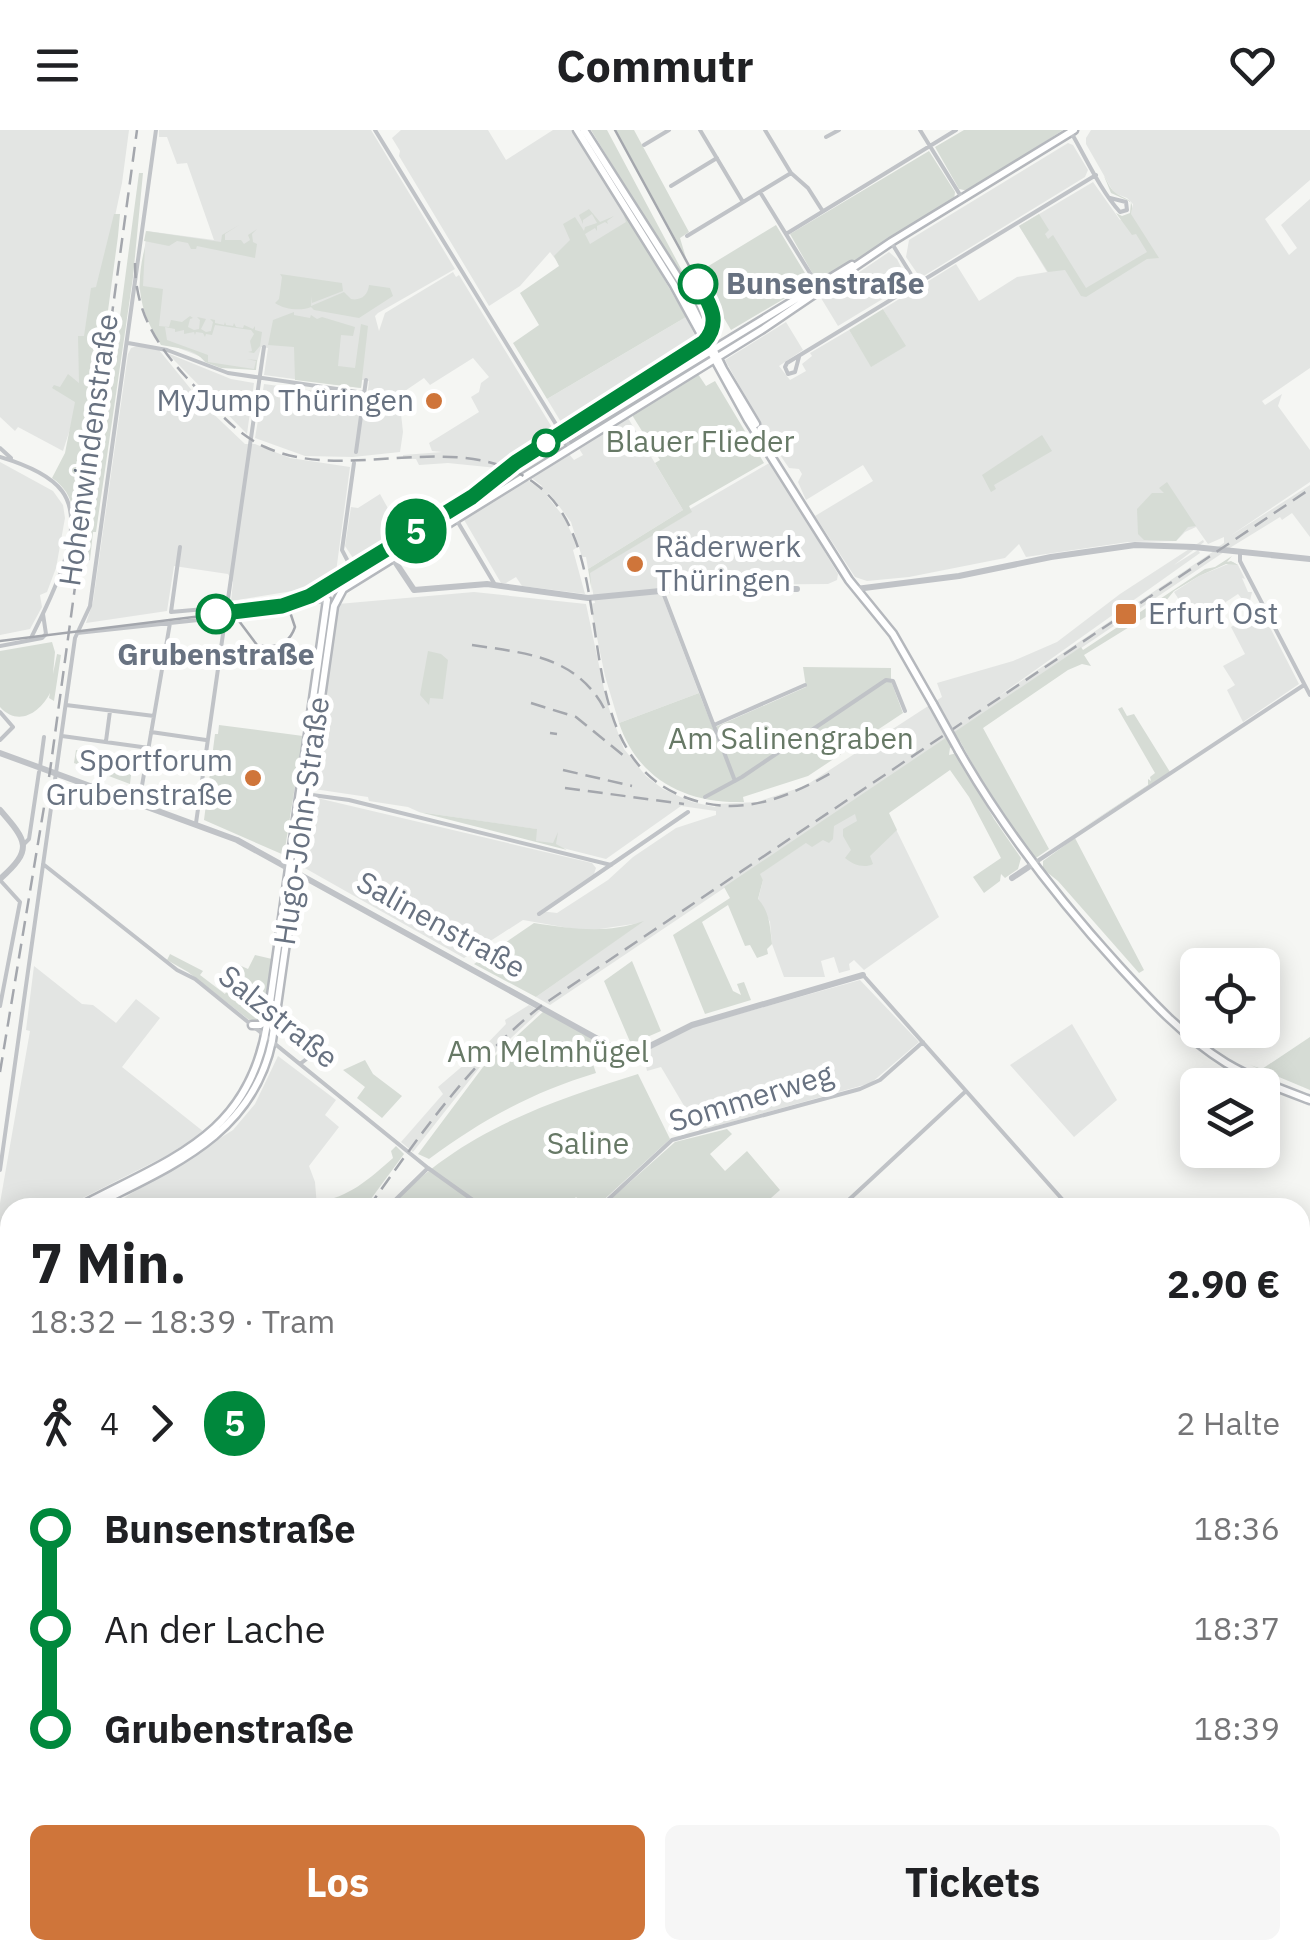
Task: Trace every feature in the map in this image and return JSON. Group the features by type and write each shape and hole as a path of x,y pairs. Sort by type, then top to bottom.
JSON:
{"main road":[{"path":"581,130 679,279 714,354 757,430 856,589 908,658 995,812 1033,864 1080,923 1178,1028 1241,1072 1310,1100"},
{"path":"331,601 346,586 567,444 1071,131"},
{"name":"Hugo-John-Straße","path":"269,1038 331,601"},
{"name":"Hugo-John-Straße","path":"269,1038 268,1019 293,870"},
{"path":"252,1025 268,1019"},
{"path":"96,1198 187,1150 217,1128 248,1088 269,1038"},
{"path":"109,1198 173,1164 228,1125 258,1086 269,1038"}],"street":[{"name":"Hohenwindenstraße","path":"0,1170 66,705 78,633 90,606 156,130"},
{"path":"375,130 567,444"},
{"path":"644,145 669,130"},
{"path":"700,130 743,202"},
{"path":"765,130 791,173 808,188 822,211"},
{"path":"826,137 839,130"},
{"path":"920,130 962,198"},
{"path":"786,234 956,130"},
{"path":"1071,131 1110,198"},
{"path":"670,186 717,158"},
{"path":"687,236 791,173"},
{"path":"799,357 1096,175"},
{"path":"760,192 819,289"},
{"path":"891,242 917,284"},
{"path":"128,343 167,350 223,372 364,393"},
{"path":"196,823 264,347"},
{"path":"356,452 366,380"},
{"path":"0,448 14,462"},
{"path":"0,457 58,486 70,512 65,558 30,640"},
{"path":"354,463 342,550 354,573"},
{"path":"454,516 495,585"},
{"path":"856,589 959,576 1135,545 1310,559"},
{"path":"180,547 171,612 294,596 310,590 312,603 331,601"},
{"path":"1240,552 1240,561 1310,694"},
{"path":"392,558 414,590 495,585 588,598 662,590 796,588"},
{"path":"867,603 868,594 876,586"},
{"path":"662,590 736,781"},
{"path":"0,646 42,638 46,634 43,614"},
{"path":"78,633 226,617"},
{"path":"140,803 170,623"},
{"path":"706,797 886,680 893,681 905,711"},
{"path":"1012,878 1304,684"},
{"path":"714,725 806,685"},
{"path":"66,705 154,716"},
{"path":"106,742 110,710"},
{"path":"0,712 13,727 0,740"},
{"path":"151,732 208,740"},
{"path":"62,736 148,748"},
{"path":"0,1006 20,902 0,879 20,860 29,838 44,737"},
{"name":"Salinenstraße","path":"0,754 196,823 293,870 614,1048 642,1050 692,1025 863,975"},
{"path":"304,794 365,804 612,866"},
{"path":"0,810 24,844"},
{"path":"539,914 688,812"},
{"name":"Salzstraße","path":"43,864 470,1198"},
{"path":"863,975 1061,1198"},
{"name":"Sommerweg","path":"610,1198 672,1140 860,1089 880,1080 922,1042"},
{"path":"300,1064 322,1047"},
{"path":"851,1198 966,1090"},
{"path":"397,1198 428,1168"}],"shaded area":[{"path":"0,130 129,130 122,183 63,451 18,427 15,431 0,417"},
{"path":"159,130 371,130 455,269 378,313 375,316 379,331 385,313 453,272 456,277 459,275 553,429 497,468 448,463 419,465 416,459 403,459 403,455 442,452 432,451 429,443 479,412 471,397 489,377 473,358 430,385 424,378 399,395 403,432 400,452 353,457 305,456 255,438 264,384 367,398 369,381 362,380 361,388 264,375 268,348 261,347 255,370 207,363 204,358 158,340 139,288 147,231 214,240 187,163 177,164 167,137 159,137"},
{"path":"401,130 488,130 506,160 553,130 571,130 631,222 559,264 550,252 520,286 489,306 399,156 392,138"},
{"path":"1091,130 1310,130 1310,180 1265,219 1289,255 1297,248 1281,225 1310,199 1310,368 1262,401 1265,405 1282,394 1278,406 1310,450 1310,482 1230,536 1310,485 1310,537 1292,513 1228,549 1218,547 1224,543 1224,537 1208,544 1196,527 1176,541 1128,542 1026,557 1019,544 1005,558 909,577 867,581 855,577 815,516 873,481 863,465 806,500 798,482 802,474 799,469 789,468 769,439 725,360 786,322 803,350 779,366 790,380 806,371 802,364 812,356 810,353 849,330 871,366 905,346 883,309 956,264 979,301 1017,277 1047,272 1019,226 1093,182 1120,220 1131,214 1133,204 1114,193 1086,144"},
{"path":"1068,143 1088,170 1085,177 922,277 917,273 906,257 909,240"},
{"path":"889,252 909,283 838,326 821,298"},
{"path":"686,317 697,340 564,427 547,399"},
{"path":"137,346 159,350 203,404 245,444 290,458 350,467 336,572 305,589 231,601 233,582 228,574 174,566 167,611 86,623 93,602 128,354"},
{"path":"167,353 231,379 254,383 247,434"},
{"path":"628,418 683,510 588,569 571,522 549,493 547,496 564,517 574,539 573,550 585,594 522,586 516,577 501,583 463,518 525,479 540,488 529,476 569,454 574,460 583,455 578,447"},
{"path":"0,462 53,491 63,505 65,518 56,568 47,592 40,595 42,607 30,629 0,635"},
{"path":"771,462 838,574 837,580 828,584 658,585 699,693 619,723 590,604 595,603 589,573"},
{"path":"380,494 390,512 386,515 398,534 353,558 345,546 351,507 358,508"},
{"path":"1203,540 1174,565 1198,550 1200,553 996,698 1214,551 1224,552 550,1005 536,997 640,923 586,931 523,920 464,958 303,867 313,797 592,863 596,868 594,874 540,911 557,913 676,828 716,815 716,811 681,806 606,859 535,841 536,829 419,812 369,801 368,797 314,789 338,604 474,592 586,604 607,703 624,749 646,776 663,789 715,807 757,802 805,786 942,697 937,683 1013,661 1057,642 1120,594"},
{"path":"1233,562 1245,579 1242,578 1248,592 1252,592 1250,601 1238,594 1194,623 1174,592"},
{"path":"1260,608 1299,684 1243,722 1227,690 1235,685 1223,666 1245,654 1231,627"},
{"path":"858,808 888,813 939,917 864,970 854,960 849,964 850,970 839,973 834,957 821,961 825,977 784,977 772,944 770,922 758,900 763,880 759,874"},
{"path":"34,966 82,1004 93,1005 116,1023 136,999 160,1018 122,1067 204,1132 83,1198 1,1198 30,1031 26,1030"},
{"path":"860,980 919,1042 871,1083 699,1131 661,1067 647,1071 643,1052 689,1028"},
{"path":"529,1005 540,1011 480,1067 413,1152 401,1142 443,1094 438,1087 479,1052 506,1024 505,1020"},
{"path":"1072,1024 1117,1100 1074,1137 1010,1065"},
{"path":"278,1056 336,1100 325,1115 339,1127 309,1166 316,1198 124,1198 233,1130 255,1104"}],"green space":[{"path":"591,130 607,130 694,293 702,307 706,305 711,316 709,331 667,255"},
{"path":"616,130 634,130 689,232 680,238 686,258"},
{"path":"964,130 1063,130 969,191 959,189 935,147"},
{"path":"929,151 955,192 954,200 818,283 790,234"},
{"path":"139,173 143,173 133,277 96,532 90,560 84,563 92,528"},
{"path":"1131,203 1131,214 1159,258 1147,259 1086,297 1081,296 1065,270 1048,272 1019,226 1039,214 1049,230 1045,234 1048,239 1053,235 1086,288 1147,252 1116,213 1130,213"},
{"path":"589,209 600,222 614,216 608,224 597,226 597,231 595,228 585,234 590,244 626,222 625,212 686,317 547,399 513,343 539,325 520,293 559,266 554,256 570,240 563,224 575,217 584,231 597,223 592,214 583,224 579,215"},
{"path":"114,214 120,214 118,236 81,512 67,586 74,513 63,488 52,478 65,453 75,402 52,388 60,387 68,374 79,383 78,336 84,336 91,288 96,287"},
{"path":"239,225 225,234 225,240 241,240 244,244 250,240 248,235 257,229 252,234 257,244 255,258 197,246 191,249 188,243 177,241 169,246 144,241 146,231 221,242 222,235"},
{"path":"776,225 811,283 731,330 697,273"},
{"path":"145,247 143,286 163,289 159,326 169,327 171,320 182,322 190,316 193,318 188,327 194,330 199,329 197,317 206,319 201,329 206,332 211,331 210,319 224,325 234,323 236,327 255,326 255,330 262,332 260,346 254,353 248,352 252,351 251,330 215,325 212,335 205,337 203,333 184,334 184,330 175,332 165,327 167,340 208,355 208,362 254,369 256,361 247,359 257,360 256,370 221,368 205,362 190,351 161,345 141,298"},
{"path":"280,274 342,283 343,291 312,303 312,296 311,306 344,292 351,299 361,298 369,285 390,288 393,296 359,318 311,307 288,308 275,303 279,299"},
{"path":"883,309 906,346 871,367 849,330"},
{"path":"294,312 355,327 353,336 341,335 338,366 355,368 361,324 368,326 361,388 295,380 294,347 268,345 273,320"},
{"name":"Blauer Flieder","path":"698,374 706,386 715,381 764,463 689,506 692,512 590,573 592,592 588,569 683,510 655,463 660,460 632,415"},
{"path":"1042,435 1052,451 994,485 996,489 991,492 982,475"},
{"path":"1167,482 1196,526 1188,527 1176,541 1144,540 1138,534 1137,509 1152,493 1164,493 1159,488"},
{"path":"1232,556 1227,562 1238,565 1226,564 1174,591 1160,608 1084,655 1091,666 1082,664 1068,670 983,728 1049,849 1036,858 1030,853 960,741 950,748 949,755 957,753 1021,858 1018,869 1005,878 1001,874 1000,881 984,893 973,877 1001,858 950,770 889,813 897,830 870,856 873,864 858,865 845,858 851,850 843,829 857,821 855,814 834,826 829,843 823,840 812,847 806,843 760,874 763,880 758,899 767,914 772,944 768,954 757,958 750,945 745,946 728,905 702,922 733,991 741,995 737,984 744,982 751,1000 705,1014 673,935 730,898 724,887 1081,647 1083,650 1205,569"},
{"path":"52,642 53,674 57,654 61,655 54,701 49,698 50,693 28,715 7,713 0,707 0,651"},
{"path":"428,651 448,660 443,699 430,698 429,705 420,695"},
{"name":"Am Salinengraben","path":"803,667 891,668 891,681 903,713 808,776 743,797 744,802 703,799 667,785 639,760 619,723 699,693 713,728 806,687"},
{"path":"1122,707 1127,716 1134,714 1170,772 1075,833 1148,785 1148,779 1151,781 1155,773 1118,709"},
{"name":"Sportforum Grubenstraße","path":"219,725 303,736 284,855 204,820"},
{"path":"76,750 133,758 130,784 74,763"},
{"path":"419,812 537,829 536,841 553,843 558,832 556,844 567,850"},
{"path":"1075,838 1144,970 1139,973 1043,869 1043,861"},
{"path":"644,921 536,997 474,964 534,923 603,929"},
{"path":"170,954 203,971 200,975 225,994 239,965 248,969 255,955 272,959 260,1023 253,1023 167,960"},
{"path":"632,961 661,1031 631,1044 604,981"},
{"name":"Am Melmhügel","path":"544,1011 618,1053 592,1061 596,1073 508,1109 429,1159 418,1154 483,1067"},
{"path":"1310,1037 1310,1090 1280,1078 1280,1068 1264,1068"},
{"path":"365,1060 373,1074 402,1096 382,1118 357,1098 365,1087 343,1070"},
{"name":"Saline","path":"638,1074 670,1139 606,1198 400,1198 473,1140 570,1096"},
{"name":"Saline","path":"727,1129 732,1134 710,1154 725,1171 747,1151 780,1190 771,1198 612,1198 675,1142"},
{"path":"396,1146 404,1154 372,1198 331,1198 367,1180 393,1158 391,1151"}],"tram line":[{"path":"0,641 282,606 303,600 473,497 516,463 704,342 713,330 712,308 615,130"},
{"name":"5","path":"216,614 282,606 310,596 472,497 516,462 704,342 714,317 698,284"},
{"path":"220,613 236,617 257,645 275,646 285,642 295,627 290,612 277,604"}],"railway":[{"path":"0,1072 50,771 137,130"},
{"path":"135,263 143,311 156,338 213,406 253,441 297,457 331,461 474,459 507,468 537,485 564,516 581,557 607,697 622,739 647,774 687,798 725,806 779,797 831,773"},
{"path":"375,1198 469,1075 541,1006 1310,489"},
{"path":"472,645 530,655 565,668 580,678 605,710"},
{"path":"531,703 576,717 624,756"},
{"path":"550,733 557,734"},
{"path":"563,770 632,786"},
{"path":"565,788 684,804"}],"place":[{"name":"Bunsenstraße","path":"698,284"},
{"name":"MyJump Thüringen","path":"434,401"},
{"name":"Räderwerk Thüringen","path":"635,564"},
{"name":"Grubenstraße","path":"216,614"},
{"name":"Erfurt Ost","path":"1126,614"},
{"name":"Sportforum Grubenstraße","path":"253,778"}]}
